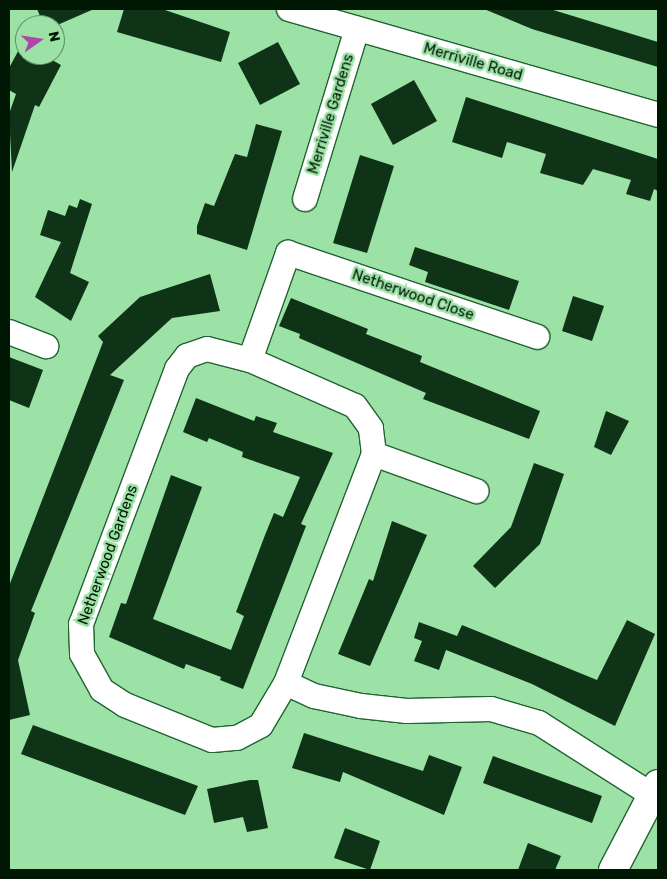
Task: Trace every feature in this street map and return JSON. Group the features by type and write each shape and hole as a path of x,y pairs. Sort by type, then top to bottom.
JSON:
{"street":[{"name":"Merriville Road","path":"289,9 658,115"},
{"name":"Merriville Gardens","path":"305,199 357,29"},
{"name":"Netherwood Close","path":"250,360 288,253 537,337"},
{"path":"9,332 46,346"},
{"name":"Netherwood Gardens","path":"207,349 250,360 355,406 370,428 374,454 286,683 261,726 238,738 212,740 112,698 86,669 80,639 81,624 177,369 187,356 207,349"},
{"path":"374,454 476,491"},
{"path":"286,683 314,696 361,706 407,711 491,709 520,715 558,733 655,789 612,870"}],"building":[{"path":"37,9 94,9 65,22 65,15 40,15"},
{"path":"124,9 162,9 230,32 221,62 117,32"},
{"path":"484,9 550,9 658,42 658,67 532,29"},
{"path":"278,42 300,84 260,105 238,63"},
{"path":"15,57 15,65 61,65 39,107 35,105 12,172 9,114 16,94 9,90 9,68"},
{"path":"414,80 437,121 393,145 371,104"},
{"path":"466,97 658,159 658,191 654,189 650,201 626,194 631,180 593,169 583,185 540,173 546,154 507,142 502,158 452,142"},
{"path":"256,124 282,131 247,250 197,234 197,226 205,203 214,206 235,154 247,157"},
{"path":"360,155 394,166 367,253 333,243"},
{"path":"80,199 92,204 70,273 89,282 71,321 35,297 61,242 40,235 48,210 65,216 69,205 77,208"},
{"path":"415,247 519,281 509,310 425,282 428,272 409,265"},
{"path":"210,274 220,311 172,318 110,375 124,380 31,611 35,613 18,660 30,715 9,720 9,586 103,342 98,336 140,297"},
{"path":"573,296 604,306 592,341 562,331"},
{"path":"291,298 368,329 366,334 422,356 420,362 540,411 529,439 423,399 426,393 299,338 300,334 279,326"},
{"path":"9,357 43,370 29,408 9,400"},
{"path":"196,398 254,421 256,416 277,423 273,432 333,453 301,524 306,526 243,689 220,680 221,677 186,664 184,669 109,637 121,603 126,604 171,475 202,487 153,619 231,650 244,616 236,612 265,535 274,513 283,517 300,477 242,457 243,452 209,438 207,442 183,432"},
{"path":"606,411 629,421 611,455 594,447"},
{"path":"534,463 564,474 540,544 495,588 473,566 511,527"},
{"path":"392,521 427,535 370,666 338,654 369,579 373,581"},
{"path":"627,620 655,634 615,726 532,684 446,650 439,670 414,661 422,641 414,638 419,622 457,636 462,625 597,680"},
{"path":"33,725 198,786 185,815 21,754"},
{"path":"304,733 423,771 429,755 462,767 444,815 343,772 340,782 292,768"},
{"path":"493,756 602,796 592,823 483,783"},
{"path":"258,780 268,828 247,832 243,817 214,823 207,789"},
{"path":"345,828 380,841 370,870 334,858"},
{"path":"528,843 561,856 555,870 518,870"}]}
